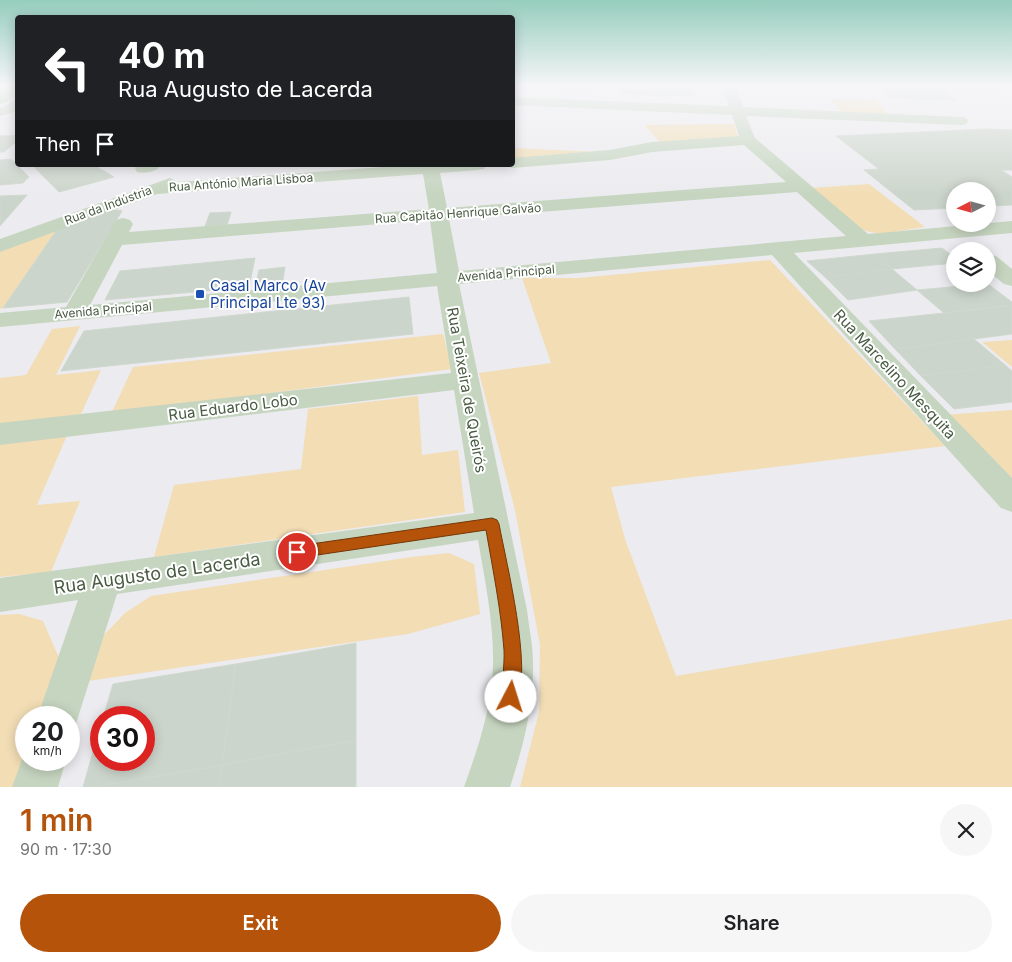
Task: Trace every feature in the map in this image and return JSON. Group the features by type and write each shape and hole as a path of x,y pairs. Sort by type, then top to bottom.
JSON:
{"street":[{"path":"741,122 748,140 864,241"},
{"path":"515,162 610,156 652,146 748,140"},
{"path":"532,146 635,150"},
{"name":"Rua António Maria Lisboa","path":"146,191 349,170 446,167"},
{"name":"Rua da Indústria","path":"0,246 208,168"},
{"name":"Rua Teixeira de Queirós","path":"430,168 440,215 448,268 447,279 508,610 513,671 501,748 487,787"},
{"name":"Rua Capitão Henrique Galvão","path":"115,239 801,186"},
{"path":"74,313 115,239 146,191"},
{"name":"Avenida Principal","path":"0,320 1012,227"},
{"path":"949,233 962,242"},
{"name":"Rua Marcelino Mesquita","path":"778,249 1012,499"},
{"path":"996,267 1012,279"},
{"name":"Rua Eduardo Lobo","path":"0,434 466,380"},
{"name":"Rua Augusto de Lacerda","path":"0,595 492,524"},
{"path":"62,706 103,580"},
{"path":"35,787 40,771"}],"shaded area":[{"path":"734,124 738,137 660,142 644,125"},
{"path":"515,148 600,152 515,159"},
{"path":"869,184 925,227 880,234 862,230 811,188"},
{"path":"56,231 3,308 0,309 0,251"},
{"path":"770,260 945,446 611,487 625,539 676,676 1012,619 1012,787 520,787 539,712 540,645 515,510 479,373 551,363 522,278 579,278"},
{"path":"80,326 56,375 101,370 81,414 0,425 0,378 26,375 52,329"},
{"path":"443,334 452,369 111,414 133,367"},
{"path":"1012,340 1012,367 982,342"},
{"path":"418,396 422,455 458,450 465,512 154,557 174,485 301,469 308,409"},
{"path":"1012,410 1012,486 943,415"},
{"path":"68,433 37,505 80,501 51,572 0,577 0,442"},
{"path":"449,553 474,564 480,614 408,634 88,681 103,636 125,613 151,596"},
{"path":"19,614 43,621 59,658 43,706 15,706 15,771 20,771 15,787 0,787 0,615"}],"building":[{"path":"986,129 1012,130 1012,170 1001,170 1012,177 1012,205 996,206 996,182 946,182 946,208 914,210 864,170 879,169 836,136"},
{"path":"15,135 15,143 4,152 0,152 0,136"},
{"path":"11,159 15,163 15,167 19,167 29,177 23,183 0,185 0,160"},
{"path":"34,167 97,167 114,177 59,192"},
{"path":"27,195 0,226 0,196"},
{"path":"110,209 122,211 67,302 3,308 56,231"},
{"path":"231,212 227,225 205,226 210,213"},
{"path":"942,248 946,251 946,264 892,269 875,254"},
{"path":"875,254 892,269 825,277 807,261"},
{"path":"255,258 249,287 105,300 120,271"},
{"path":"285,267 283,280 256,283 259,270"},
{"path":"892,269 917,290 848,300 825,277"},
{"path":"946,288 946,292 996,292 996,290 1012,302 1012,305 944,313 917,290"},
{"path":"409,297 413,334 61,371 84,331"},
{"path":"1012,305 1012,334 974,339 944,313"},
{"path":"944,313 974,339 895,349 869,321"},
{"path":"974,339 1005,365 921,376 895,349"},
{"path":"1005,365 1012,371 1012,402 954,409 921,376"},
{"path":"356,643 356,740 222,765 236,664"},
{"path":"236,664 222,765 93,787 83,787 90,762 90,771 155,771 155,706 107,706 113,684"},
{"path":"356,740 356,787 219,787 222,765"},
{"path":"222,765 219,787 93,787"}],"place":[{"name":"Casal Marco (Av Principal Lte 93)","path":"200,294"}],"route":[{"path":"297,552 492,524 508,610 513,671 511,697"}]}
